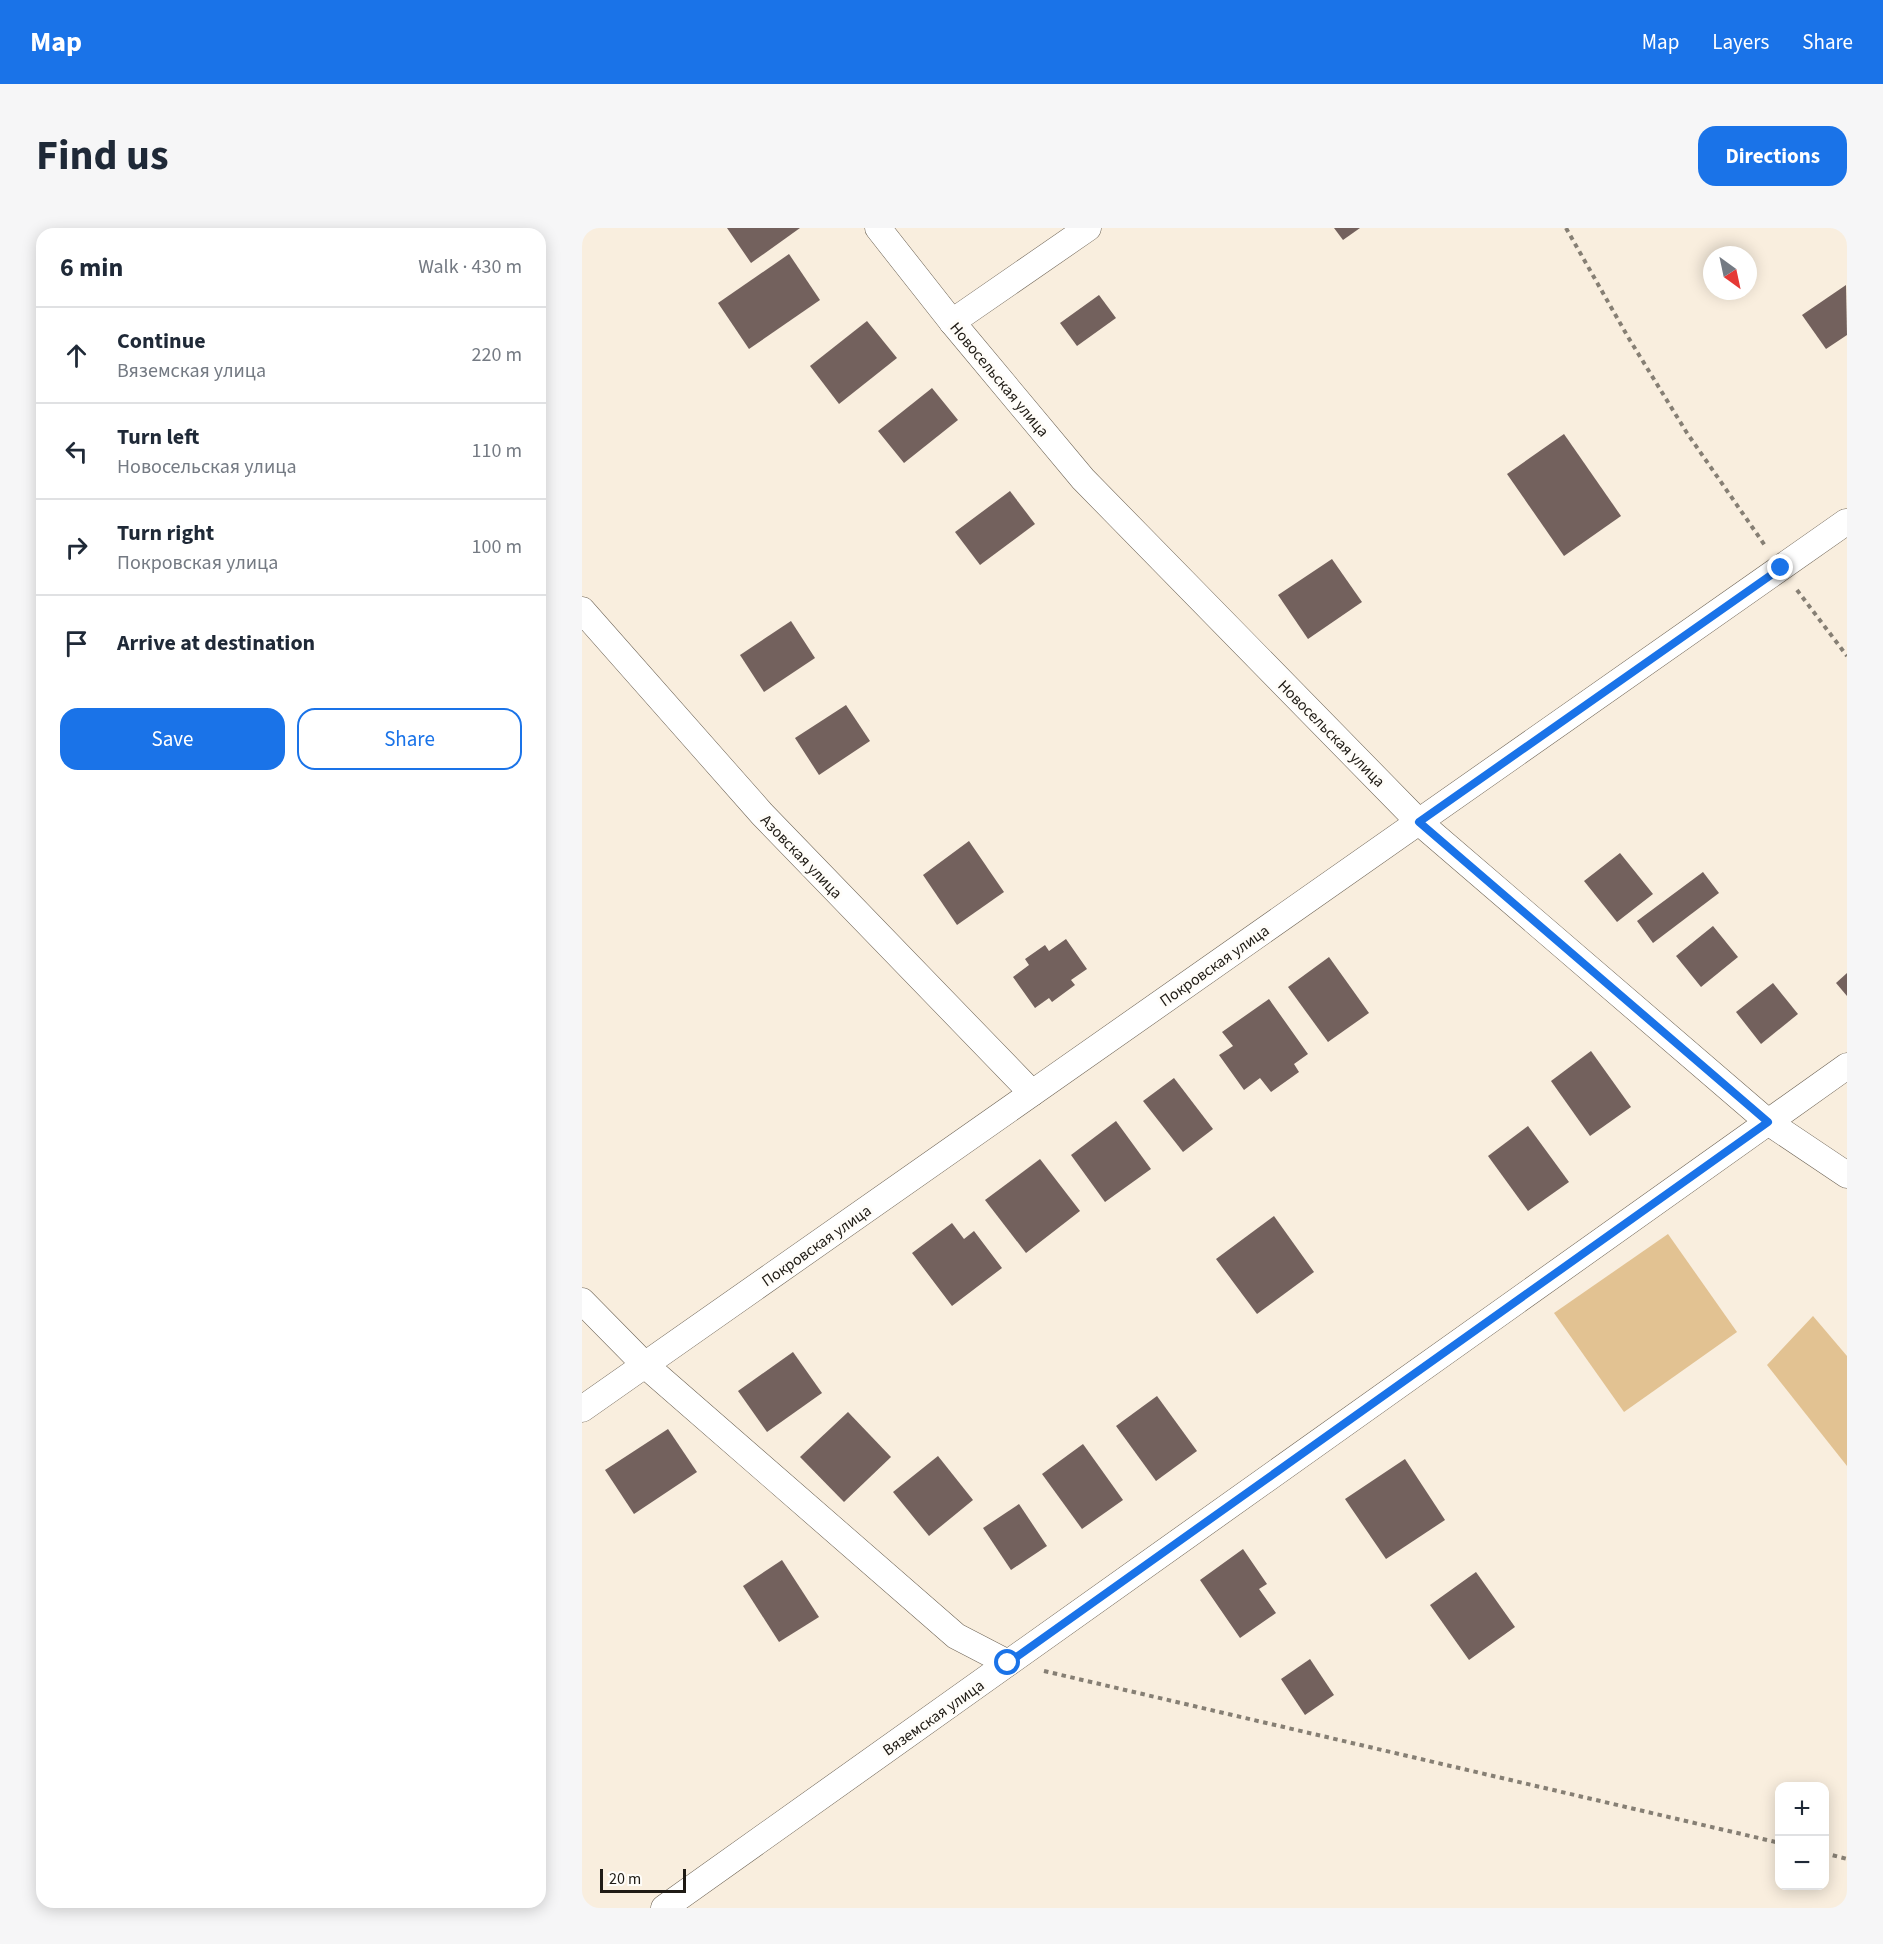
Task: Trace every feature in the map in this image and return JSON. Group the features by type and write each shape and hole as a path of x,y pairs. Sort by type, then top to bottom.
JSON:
{"street":[{"name":"Новосельская улица","path":"878,228 952,322 1083,479 1419,822 1768,1122 1847,1175"},
{"path":"952,322 1088,228"},
{"name":"Покровская улица","path":"582,1409 1846,522"},
{"name":"Азовская улица","path":"582,610 762,814 1032,1093"},
{"name":"Вяземская улица","path":"664,1908 1847,1066"},
{"path":"582,1301 645,1365 956,1636 1008,1663"}],"path":[{"path":"1566,228 1628,337 1687,433 1781,568 1847,656"},
{"path":"1008,1663 1775,1842"},
{"path":"1829,1854 1847,1858"}],"shaded area":[{"path":"1668,1234 1737,1332 1624,1412 1554,1313"},
{"path":"1813,1316 1847,1356 1847,1466 1767,1365"}],"building":[{"path":"727,228 800,228 751,263"},
{"path":"1334,228 1360,228 1343,240"},
{"path":"789,254 820,300 749,349 718,303"},
{"path":"1846,285 1847,335 1826,349 1802,315"},
{"path":"1099,295 1116,318 1077,346 1060,323"},
{"path":"867,321 897,358 839,404 810,366"},
{"path":"932,388 958,420 904,463 878,431"},
{"path":"1564,434 1621,516 1564,556 1507,474"},
{"path":"1010,491 1035,524 980,565 955,532"},
{"path":"1332,559 1362,602 1308,639 1278,595"},
{"path":"791,621 815,658 764,692 740,655"},
{"path":"846,705 870,741 819,775 795,738"},
{"path":"969,841 1004,892 957,925 923,875"},
{"path":"1620,853 1653,894 1617,922 1584,881"},
{"path":"1703,872 1719,893 1653,943 1637,921"},
{"path":"1713,926 1738,957 1701,987 1676,956"},
{"path":"1066,939 1087,969 1071,980 1075,985 1052,1002 1049,998 1035,1008 1013,977 1029,965 1025,959 1045,945 1049,951"},
{"path":"1329,957 1369,1013 1328,1042 1288,987"},
{"path":"1847,973 1847,996 1836,983"},
{"path":"1773,983 1798,1014 1761,1044 1736,1012"},
{"path":"1269,999 1308,1054 1294,1064 1299,1072 1271,1092 1260,1078 1244,1090 1219,1055 1233,1046 1222,1032"},
{"path":"1591,1051 1631,1107 1590,1136 1551,1081"},
{"path":"1174,1078 1213,1129 1183,1152 1143,1101"},
{"path":"1116,1121 1151,1169 1105,1202 1071,1155"},
{"path":"1528,1126 1569,1182 1528,1211 1488,1156"},
{"path":"1040,1159 1080,1211 1026,1253 985,1200"},
{"path":"1274,1216 1314,1272 1257,1314 1216,1259"},
{"path":"952,1223 964,1239 974,1231 1002,1268 952,1306 912,1253"},
{"path":"793,1352 822,1393 767,1432 738,1391"},
{"path":"1157,1396 1197,1451 1156,1481 1116,1426"},
{"path":"848,1412 891,1457 844,1502 800,1457"},
{"path":"668,1429 697,1472 634,1514 605,1470"},
{"path":"1083,1444 1123,1500 1082,1529 1042,1474"},
{"path":"938,1456 973,1500 929,1536 893,1492"},
{"path":"1405,1459 1445,1520 1386,1559 1345,1499"},
{"path":"1019,1504 1047,1546 1011,1570 983,1528"},
{"path":"1243,1549 1267,1584 1259,1589 1276,1613 1240,1638 1200,1580"},
{"path":"782,1560 819,1617 779,1642 743,1586"},
{"path":"1476,1572 1515,1627 1469,1660 1430,1605"},
{"path":"1310,1659 1334,1695 1305,1715 1281,1679"}],"route":[{"path":"1008,1663 1768,1122 1419,822 1781,568"}]}
